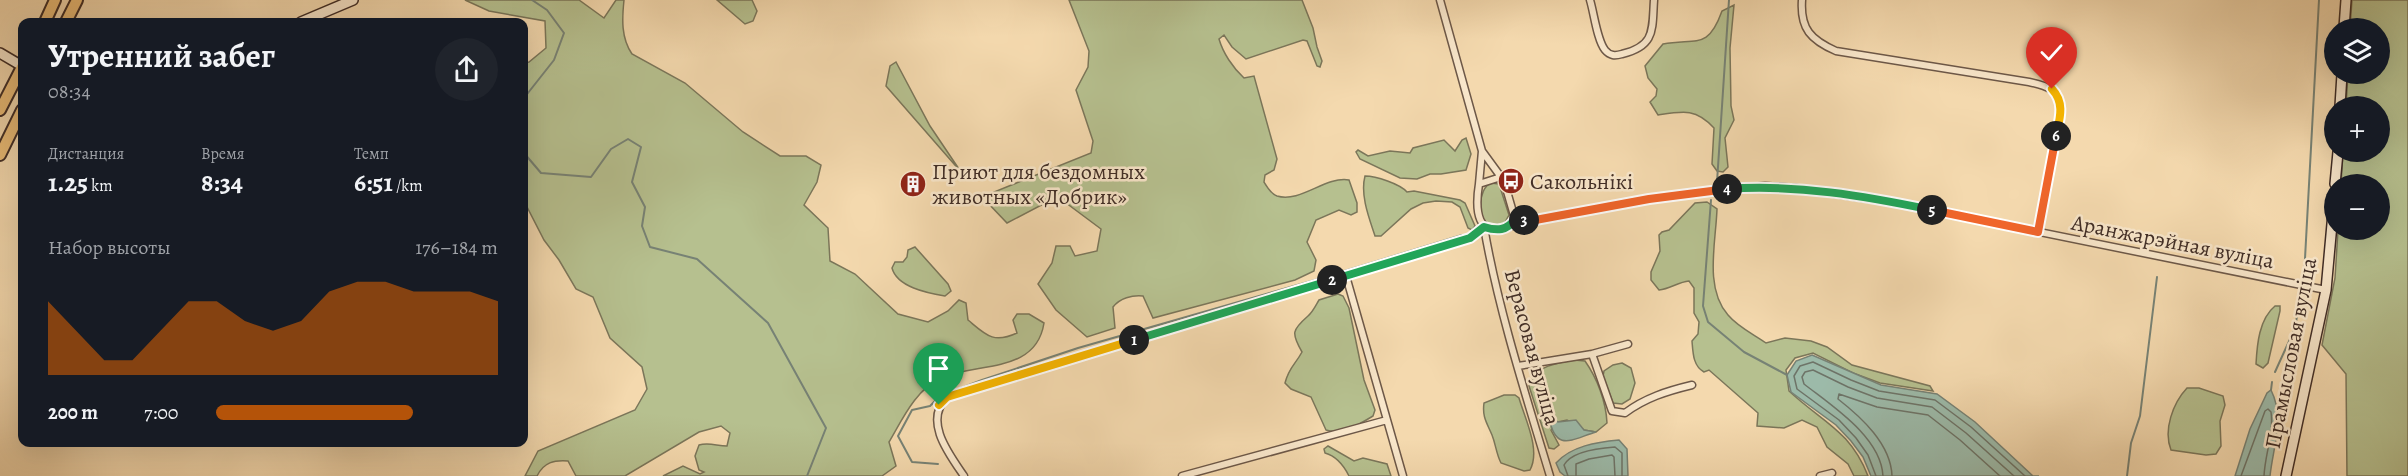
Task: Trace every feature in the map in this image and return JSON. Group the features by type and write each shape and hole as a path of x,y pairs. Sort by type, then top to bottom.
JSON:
{"main road":[{"path":"47,18 55,0"},
{"path":"68,18 77,0"},
{"path":"0,110 18,74"},
{"path":"0,155 18,118"}],"street":[{"path":"310,18 353,0"},
{"name":"Верасовая вуліца","path":"1440,0 1482,151 1504,181 1515,219"},
{"path":"1590,0 1603,48 1609,54 1616,56 1646,45 1651,35 1654,0"},
{"path":"1802,0 1802,14 1810,34 1820,44 1836,51 2029,82 2052,89 2060,98 2061,109 2038,232"},
{"path":"2345,18 2346,0"},
{"path":"0,53 18,64"},
{"name":"Верасовая вуліца","path":"1482,151 1476,200 1479,220 1484,227 1518,366 1550,476"},
{"path":"1479,184 1501,177"},
{"name":"Аранжарэйная вуліца","path":"1515,219 1530,221 1649,199 1764,186 1891,202 2326,290"},
{"path":"964,476 948,453 938,430 936,417 939,405 947,397 1470,238 1484,227 1494,230 1503,229 1511,226 1515,219"},
{"name":"Прамысловая вуліца","path":"2286,476 2326,290 2331,240"},
{"path":"1346,276 1403,476"},
{"path":"1518,366 1592,354 1629,344"},
{"path":"1592,354 1612,411 1625,413 1639,402 1663,392 1692,385"},
{"path":"1182,476 1387,420"},
{"path":"1820,476 1832,473"}],"green space":[{"path":"465,0 579,0 604,18 616,0 624,0 624,35 632,54 685,83 743,132 780,156 806,156 821,165 817,182 804,205 828,228 830,261 855,274 898,314 928,322 948,311 959,300 966,303 968,320 990,336 1002,338 1017,333 1013,320 1017,314 1029,314 1044,323 1039,339 1030,351 1018,359 956,373 932,383 917,397 889,442 896,466 882,476 663,476 683,466 700,474 704,472 699,470 695,456 699,445 727,446 730,433 721,426 699,432 625,476 576,476 568,461 563,461 546,465 537,476 525,476 538,451 635,410 647,389 642,367 610,338 593,297 576,289 544,240 528,209 528,62 546,48 545,21 489,11"},
{"path":"717,0 752,0 757,11 753,21 745,24"},
{"path":"1069,0 1302,0 1322,61 1320,67 1317,66 1307,41 1303,40 1246,59 1232,47 1224,35 1219,39 1232,65 1240,74 1244,78 1254,76 1277,159 1274,170 1265,175 1264,182 1271,192 1277,196 1295,196 1331,182 1349,180 1357,203 1357,212 1351,215 1339,210 1316,220 1307,242 1316,260 1314,271 1295,280 1153,318 1143,296 1126,298 1113,307 1115,328 1087,337 1056,310 1038,284 1052,263 1056,246 1070,246 1075,256 1097,251 1101,229 1062,200 1049,201 1007,223 987,202 992,198 994,192 1091,153 1093,141 1076,90 1088,67 1089,51"},
{"path":"2352,0 2408,0 2408,476 2347,476 2346,374 2322,345 2335,278 2337,240 2390,240 2390,174 2342,174 2342,162 2390,162 2390,96 2347,96 2347,84 2390,84 2390,18 2351,18"},
{"path":"1734,5 1730,48 1731,106 1734,120 1725,138 1728,167 1723,172 1717,171 1712,164 1714,128 1701,117 1689,112 1658,115 1650,102 1656,96 1657,89 1648,78 1645,66 1663,44 1700,40 1706,37 1712,32 1722,11"},
{"path":"896,62 930,126 961,172 886,86 890,66"},
{"path":"1466,138 1471,154 1466,170 1430,174 1417,179 1400,178 1360,159 1356,152 1358,150 1368,156 1390,151 1410,153 1413,148 1444,140 1455,151"},
{"path":"1365,176 1388,181 1407,192 1414,191 1460,200 1465,203 1475,226 1472,230 1468,228 1460,207 1452,202 1436,201 1423,203 1411,209 1381,236 1375,236 1364,199"},
{"path":"1491,183 1499,184 1509,215 1504,224 1497,226 1485,222 1480,204 1483,191"},
{"path":"1707,202 1717,209 1713,264 1716,292 1728,315 1736,323 1766,343 1785,338 1811,341 1827,347 1852,365 1930,386 1933,391 1880,383 1853,373 1813,353 1795,358 1786,370 1789,391 1844,437 1861,460 1868,476 1854,476 1848,464 1827,447 1817,427 1802,420 1784,428 1757,426 1758,413 1709,370 1704,372 1698,366 1694,359 1692,341 1698,334 1699,322 1694,313 1694,288 1689,281 1659,290 1651,280 1651,272 1660,251 1659,235 1669,230 1695,203"},
{"path":"915,247 948,284 951,291 945,296 914,288 895,275 892,268 895,262 903,262 908,250"},
{"path":"1338,294 1343,296 1349,308 1364,380 1375,410 1373,416 1357,425 1344,430 1332,431 1326,430 1311,397 1291,389 1285,383 1290,370 1302,352 1296,340 1296,329 1311,313 1319,300"},
{"path":"2275,306 2280,306 2280,311 2268,363 2263,368 2256,364 2258,341 2265,318"},
{"path":"1574,360 1585,361 1593,375 1603,398 1607,423 1596,432 1584,430 1567,420 1558,422 1551,430 1559,445 1554,449 1549,448 1529,386 1541,370 1553,364"},
{"path":"1622,363 1631,368 1635,383 1630,399 1622,404 1613,403 1603,376 1604,371 1613,365"},
{"path":"2187,388 2199,388 2223,396 2225,405 2220,421 2221,446 2216,454 2206,455 2171,450 2168,434 2171,417 2177,401"},
{"path":"1504,395 1515,395 1519,398 1533,444 1533,462 1530,470 1524,471 1501,463 1485,420 1484,403"},
{"path":"1328,446 1354,461 1363,458 1387,464 1391,476 1349,476 1333,456 1325,453 1324,449"}],"water":[{"path":"1812,355 1881,385 1937,394 1975,422 2033,476 1871,476 1863,457 1836,425 1791,392 1787,375 1796,361"},
{"path":"2271,390 2278,422 2270,476 2235,476 2250,429 2267,393"},
{"path":"1552,417 1558,422 1576,420 1584,430 1596,432 1572,440 1561,440 1552,429 1549,418"},
{"path":"1619,440 1627,449 1628,476 1565,476 1560,472 1556,463 1569,453 1593,444"}],"waterway":[{"path":"528,93 554,60 564,33 547,10 532,0"},
{"path":"1717,182 1729,0"},
{"path":"2304,277 2319,0"},
{"path":"528,158 541,173 591,177 611,149 628,139 641,147 632,182 645,207 642,226 650,247 697,259 768,323 826,428 807,476"},
{"path":"1711,200 1703,306 1708,322 1744,352 1787,375"},
{"path":"938,464 912,462 898,436 912,410 930,406 940,396 1078,348 1462,235"},
{"path":"2127,476 2131,443 2140,416 2157,277"},
{"path":"2275,372 2295,328 2301,292"},
{"path":"2271,390 2272,382"}],"place":[{"name":"Сакольнікі","path":"1511,181"},
{"name":"Приют для бездомных животных «Добрик»","path":"913,184"}],"route":[{"path":"939,405 947,397 1470,238 1484,227 1494,230 1503,229 1511,226 1515,219 1530,221 1649,199 1764,186 1795,188 1891,202 2038,232 2061,109 2060,98 2052,89"}]}
